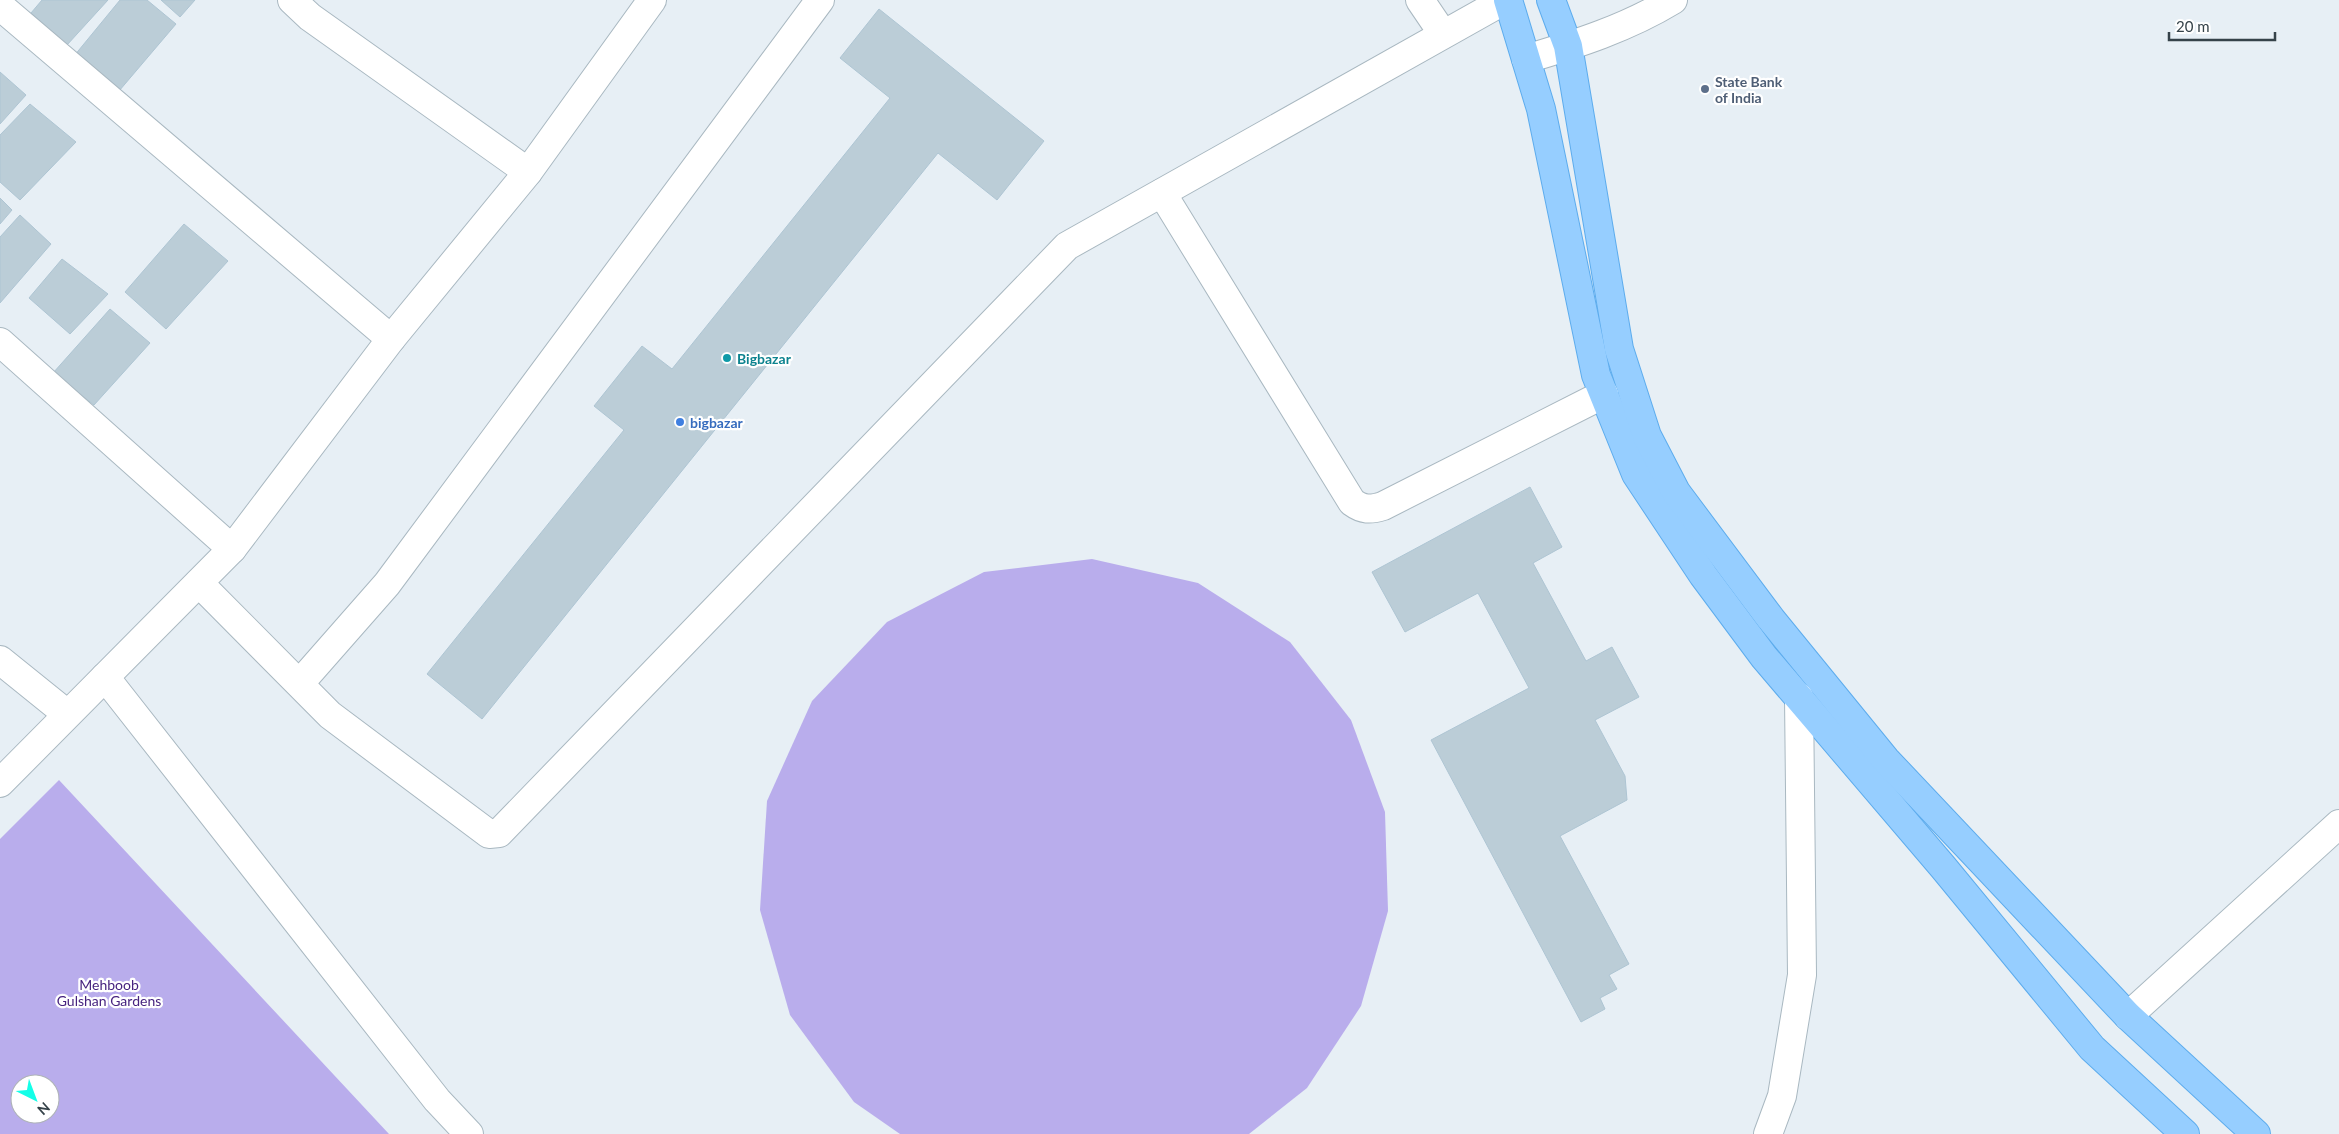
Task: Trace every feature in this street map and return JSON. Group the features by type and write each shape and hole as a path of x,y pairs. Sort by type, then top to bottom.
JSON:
{"main road":[{"path":"1506,0 1541,109 1596,376 1636,474 1703,575 1764,657 2092,1048 2179,1133"},
{"path":"1551,0 1568,46 1619,349 1647,436 1676,492 1771,619 1886,760 2128,1016 2256,1134"}],"street":[{"path":"292,0 310,17 528,172"},
{"path":"0,784 232,549 391,339 528,172 652,0"},
{"path":"300,683 386,584 820,0"},
{"path":"1420,0 1443,34"},
{"path":"198,583 330,715 489,834 498,833 1067,246 1506,0"},
{"path":"1526,59 1568,46 1646,15 1673,0"},
{"path":"0,6 391,339"},
{"path":"1162,193 1352,502 1360,508 1371,510 1383,506 1604,394"},
{"path":"0,342 232,549"},
{"path":"0,660 67,714"},
{"path":"105,676 437,1100 469,1134"},
{"path":"1768,1134 1782,1096 1802,975 1799,697"},
{"path":"2128,1016 2339,824"}],"green space":[{"path":"1092,559 1198,583 1290,642 1351,720 1385,812 1388,911 1361,1006 1307,1088 1249,1134 900,1134 854,1102 790,1015 760,910 767,801 812,701 887,622 984,572"},
{"name":"Mehboob Gulshan Gardens","path":"59,780 389,1134 0,1134 0,839"}],"building":[{"path":"42,0 108,0 67,45 31,13"},
{"path":"120,0 147,0 176,24 119,91 74,56"},
{"path":"161,0 195,0 180,17"},
{"name":"Bigbazar","path":"879,9 1044,141 997,200 938,153 482,719 427,674 624,430 594,406 642,346 672,369 890,98 840,58"},
{"path":"0,72 26,95 0,124"},
{"path":"30,104 76,142 20,200 0,182 0,135"},
{"path":"0,198 12,210 0,224"},
{"path":"20,215 51,244 0,303 0,237"},
{"path":"184,224 228,261 166,329 125,292"},
{"path":"62,259 108,294 70,334 29,298"},
{"path":"110,309 150,343 94,405 53,373"},
{"path":"1530,487 1562,547 1533,563 1586,661 1612,647 1639,697 1595,720 1625,776 1627,800 1560,836 1629,964 1609,975 1617,989 1600,998 1605,1009 1581,1022 1431,740 1529,688 1478,593 1405,632 1372,572"}],"place":[{"name":"State Bank of India","path":"1705,89"},
{"name":"Bigbazar","path":"727,358"},
{"name":"bigbazar","path":"680,422"}]}
